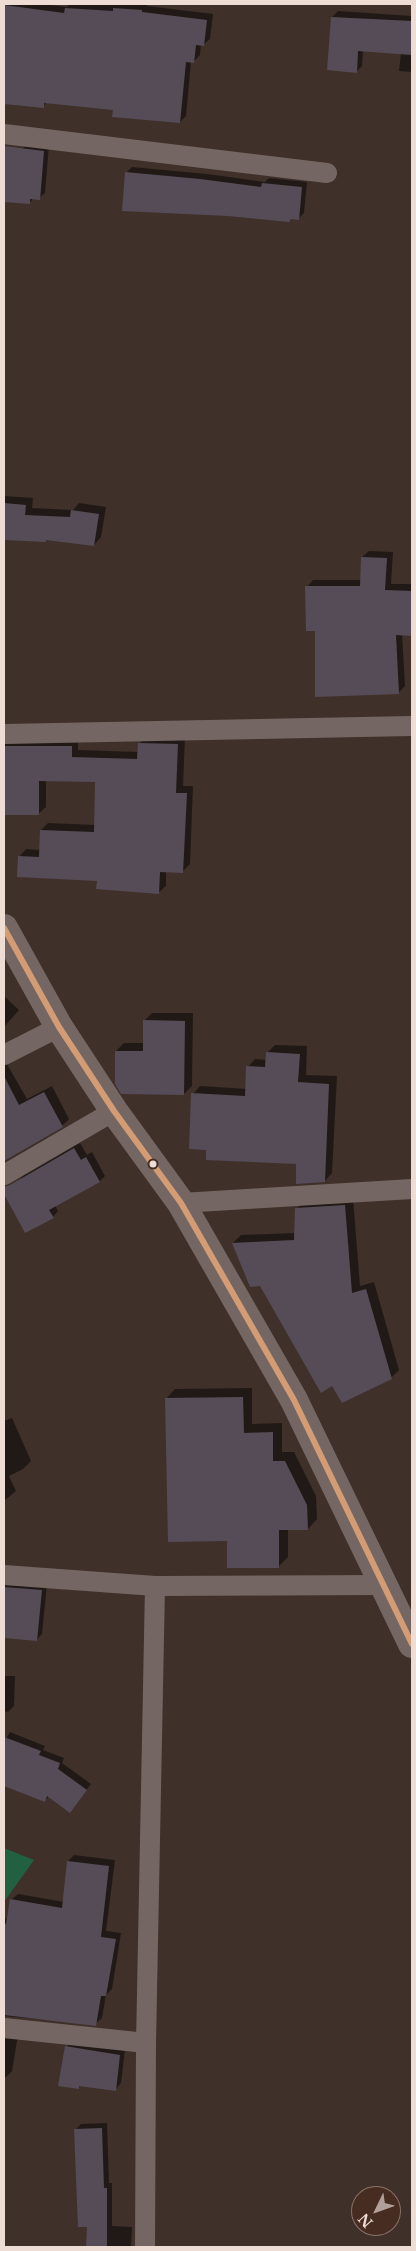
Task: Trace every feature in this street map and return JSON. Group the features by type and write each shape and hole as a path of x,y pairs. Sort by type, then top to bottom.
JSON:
{"main road":[{"path":"4,928 58,1027 114,1111 181,1203 294,1400 383,1585 405,1616 412,1644"}],"street":[{"path":"4,134 327,173"},
{"path":"4,734 412,726"},
{"path":"4,1055 58,1027"},
{"path":"4,1174 114,1111"},
{"path":"181,1203 412,1189"},
{"path":"4,1575 155,1586 383,1585"},
{"path":"145,2247 146,2043 155,1586"},
{"path":"4,2028 146,2043"}],"green space":[{"path":"4,1848 34,1860 4,1902"}],"building":[{"path":"4,5 64,13 65,8 113,11 113,8 142,10 142,12 207,20 204,46 196,45 194,63 186,62 180,123 112,117 113,110 44,103 44,108 4,104"},
{"path":"331,17 412,21 412,55 358,51 357,73 327,70"},
{"path":"4,146 44,151 40,200 30,199 30,204 4,202"},
{"path":"125,172 261,187 262,183 302,187 299,220 291,219 289,222 228,216 122,211"},
{"path":"4,503 26,505 25,515 70,517 71,510 99,514 94,546 46,540 46,542 4,540"},
{"path":"361,557 387,558 385,590 412,591 412,636 396,635 399,694 315,697 315,631 306,631 305,586 360,586"},
{"path":"138,743 178,744 176,793 187,793 183,873 160,872 159,894 96,889 97,881 17,877 18,856 39,857 40,830 94,832 95,782 39,781 39,815 4,815 4,746 72,746 72,757 137,759"},
{"path":"143,1020 185,1021 184,1095 121,1094 115,1084 115,1051 143,1051"},
{"path":"266,1052 300,1054 298,1082 329,1084 325,1182 296,1184 296,1164 206,1160 206,1150 189,1149 191,1093 245,1096 246,1066 265,1067"},
{"path":"4,1076 19,1105 44,1092 63,1127 4,1161"},
{"path":"74,1148 81,1160 86,1157 100,1182 49,1210 54,1218 25,1233 4,1194 4,1187"},
{"path":"345,1205 352,1293 366,1289 392,1379 342,1403 332,1386 321,1393 260,1286 250,1287 232,1243 294,1240 295,1208"},
{"path":"243,1397 244,1433 273,1432 273,1461 285,1461 307,1505 308,1530 279,1530 279,1568 227,1568 227,1541 168,1542 165,1398"},
{"path":"4,1587 42,1590 37,1641 4,1638"},
{"path":"4,1737 41,1751 39,1755 60,1763 58,1769 87,1790 70,1813 47,1796 45,1802 4,1786"},
{"path":"67,1861 109,1866 101,1937 116,1939 106,1996 101,1996 96,2026 4,2015 4,1923 6,1924 10,1899 62,1908"},
{"path":"65,2046 120,2055 116,2091 79,2086 79,2089 58,2086"},
{"path":"102,2128 104,2188 107,2188 107,2247 86,2247 87,2227 78,2227 74,2129"}],"transit line":[{"path":"4,928 59,1027 114,1111 181,1203 294,1400 412,1644"}]}
